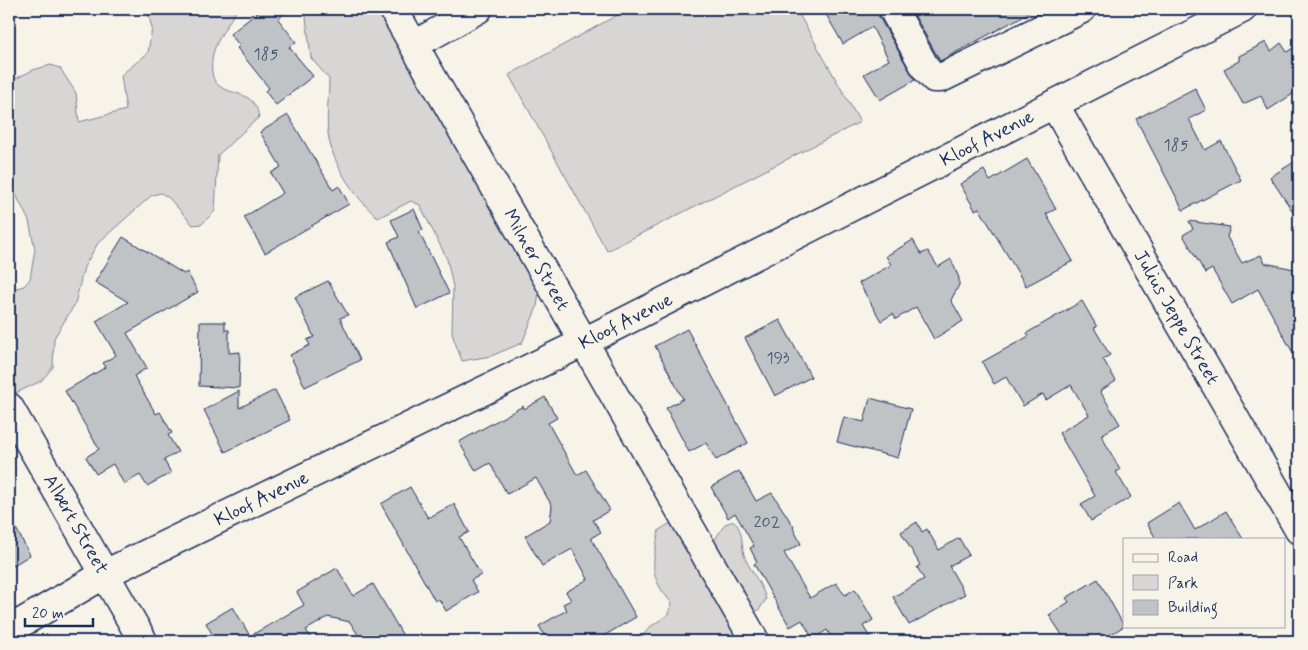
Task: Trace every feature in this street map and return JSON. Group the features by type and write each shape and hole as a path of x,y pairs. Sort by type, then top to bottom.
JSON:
{"street":[{"name":"Milner Street","path":"393,9 754,641"},
{"path":"414,45 478,9"},
{"path":"892,9 926,69 934,78 940,78 1082,9"},
{"name":"Kloof Avenue","path":"9,630 105,574 584,342 1242,9"},
{"name":"Julius Jeppe Street","path":"1054,104 1299,530"},
{"name":"Albert Street","path":"9,407 143,641"}],"green space":[{"path":"147,9 237,9 214,49 212,71 215,81 222,88 248,98 255,105 259,117 218,155 215,211 202,224 193,225 169,198 161,193 152,195 98,243 84,267 75,304 54,338 53,367 41,381 16,393 9,390 9,290 24,286 30,279 35,249 29,221 9,180 9,82 33,70 51,65 60,68 76,93 79,122 126,110 121,75 148,53 152,28"},
{"path":"305,9 379,9 539,291 537,307 522,343 491,356 462,361 452,334 453,287 447,259 420,205 411,201 378,218 353,190 334,157 327,127 329,79 311,58"},
{"path":"628,9 796,9 860,122 607,251 509,75"},
{"path":"734,521 741,533 746,559 766,599 759,610 749,614 759,641 638,641 650,627 669,614 672,603 655,577 654,560 659,530 669,524 678,525 710,547 725,524"}],"building":[{"path":"262,9 290,9 278,19 296,42 289,47 313,76 276,105 265,91 269,88 237,48 240,46 230,34"},
{"path":"823,9 877,9 879,17 915,80 880,100 864,74 889,60 872,27 843,44"},
{"path":"911,9 1036,9 940,61"},
{"path":"1266,42 1271,51 1281,43 1287,52 1299,44 1299,90 1268,110 1261,96 1243,104 1224,69 1239,61 1239,56"},
{"path":"1195,88 1206,110 1189,119 1205,150 1221,141 1241,180 1183,210 1136,119"},
{"path":"288,115 333,190 339,186 349,204 265,253 244,217 283,193 271,173 281,167 260,132"},
{"path":"1027,159 1056,209 1046,214 1073,261 1026,286 979,208 975,210 960,184 984,170 990,181"},
{"path":"1299,159 1299,221 1270,177"},
{"path":"414,209 423,230 419,232 449,293 417,309 388,242 399,237 391,220"},
{"path":"1189,221 1230,227 1227,237 1242,263 1261,255 1265,263 1299,270 1299,364 1258,289 1232,304 1212,269 1205,273 1183,235 1193,229"},
{"path":"123,237 184,274 187,272 198,292 127,333 147,368 134,376 156,414 160,412 172,433 168,435 178,452 164,460 171,473 147,486 140,475 124,484 113,464 96,474 86,457 99,449 65,391 106,367 103,363 116,355 96,321 128,302 95,282"},
{"path":"913,240 921,254 928,251 938,267 951,259 959,278 959,285 951,300 963,321 934,339 916,307 896,319 893,314 881,321 859,283 891,265 886,256"},
{"path":"328,281 348,315 340,318 360,360 305,387 290,355 310,345 307,340 314,337 295,297"},
{"path":"1082,301 1097,327 1094,328 1110,355 1103,359 1116,381 1100,391 1120,424 1101,435 1120,470 1116,472 1131,497 1091,521 1081,504 1095,496 1059,433 1089,415 1071,385 1046,400 1043,394 1023,406 1006,377 994,384 982,362 1029,336 1027,333"},
{"path":"780,320 811,377 775,396 745,338"},
{"path":"200,322 225,322 225,330 229,330 229,353 240,352 239,388 199,386"},
{"path":"687,329 748,443 716,460 706,443 689,452 666,408 683,399 655,346"},
{"path":"275,390 290,420 225,452 204,410 239,391 239,408"},
{"path":"545,397 557,418 548,423 577,475 586,470 610,510 593,520 601,532 591,538 636,617 595,641 548,641 539,626 567,610 563,604 571,600 566,592 588,579 572,549 542,566 525,536 550,521 552,506 536,478 507,494 490,463 476,471 459,442 523,406 524,409"},
{"path":"870,398 911,409 898,458 837,442 844,417 864,422"},
{"path":"739,471 756,501 772,493 794,527 801,544 784,553 810,598 836,583 845,595 855,589 873,620 863,626 872,641 834,641 827,630 813,639 802,620 790,627 754,564 757,562 750,548 754,546 735,513 728,518 711,487"},
{"path":"410,487 428,518 454,504 469,532 459,537 481,575 471,580 478,592 446,611 439,599 435,601 381,504"},
{"path":"1179,503 1195,530 1226,511 1242,538 1155,538 1147,523"},
{"path":"9,515 30,555 9,568"},
{"path":"917,522 922,532 927,529 939,550 959,538 969,555 949,566 965,594 909,625 893,597 924,579 917,567 920,565 901,532"},
{"path":"337,568 353,596 373,584 406,641 362,641 350,622 328,617 306,630 313,641 216,641 206,623 233,607 250,636 304,605 297,592"},
{"path":"1098,579 1123,627 1101,641 1066,641 1049,615 1069,602 1066,598"}]}
